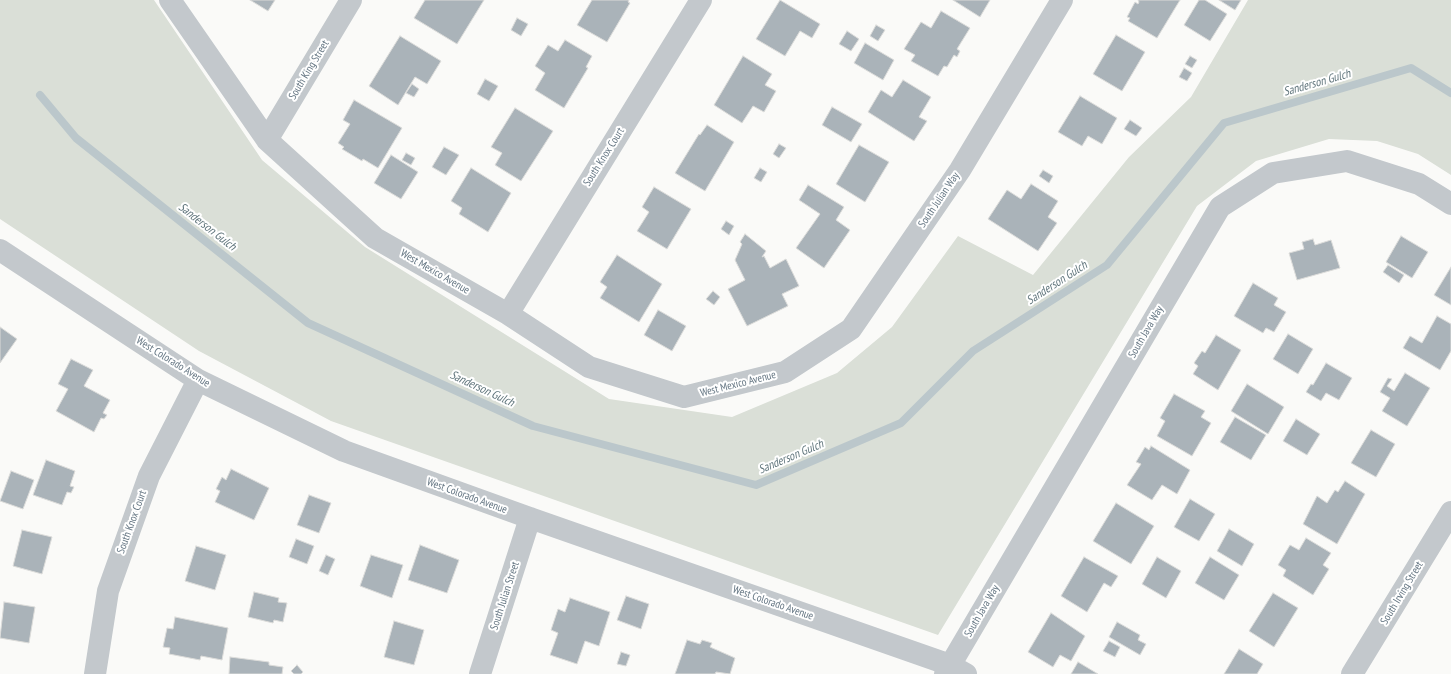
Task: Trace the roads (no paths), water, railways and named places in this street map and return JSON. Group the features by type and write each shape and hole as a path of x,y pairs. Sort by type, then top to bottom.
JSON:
{"street":[{"name":"West Mexico Avenue","path":"170,0 267,140 375,238 508,314 589,367 684,397 785,372"},
{"name":"South King Street","path":"267,140 351,0"},
{"name":"South Knox Court","path":"508,314 701,0"},
{"name":"South Julian Way","path":"785,372 851,329 960,170 1062,0"},
{"name":"South Java Way","path":"954,671 1220,207 1273,173 1347,161 1419,184 1451,204"},
{"name":"West Colorado Avenue","path":"0,250 198,380 344,451 954,671"},
{"name":"South Knox Court","path":"95,674 110,584 149,476 198,380"},
{"name":"South Irving Street","path":"1352,674 1451,513"},
{"name":"South Julian Street","path":"480,674 530,518"}],"waterway":[{"name":"Sanderson Gulch","path":"40,95 76,138 308,323 533,426 756,485 901,423 973,351 1107,265 1224,123 1411,68 1451,93"}]}
